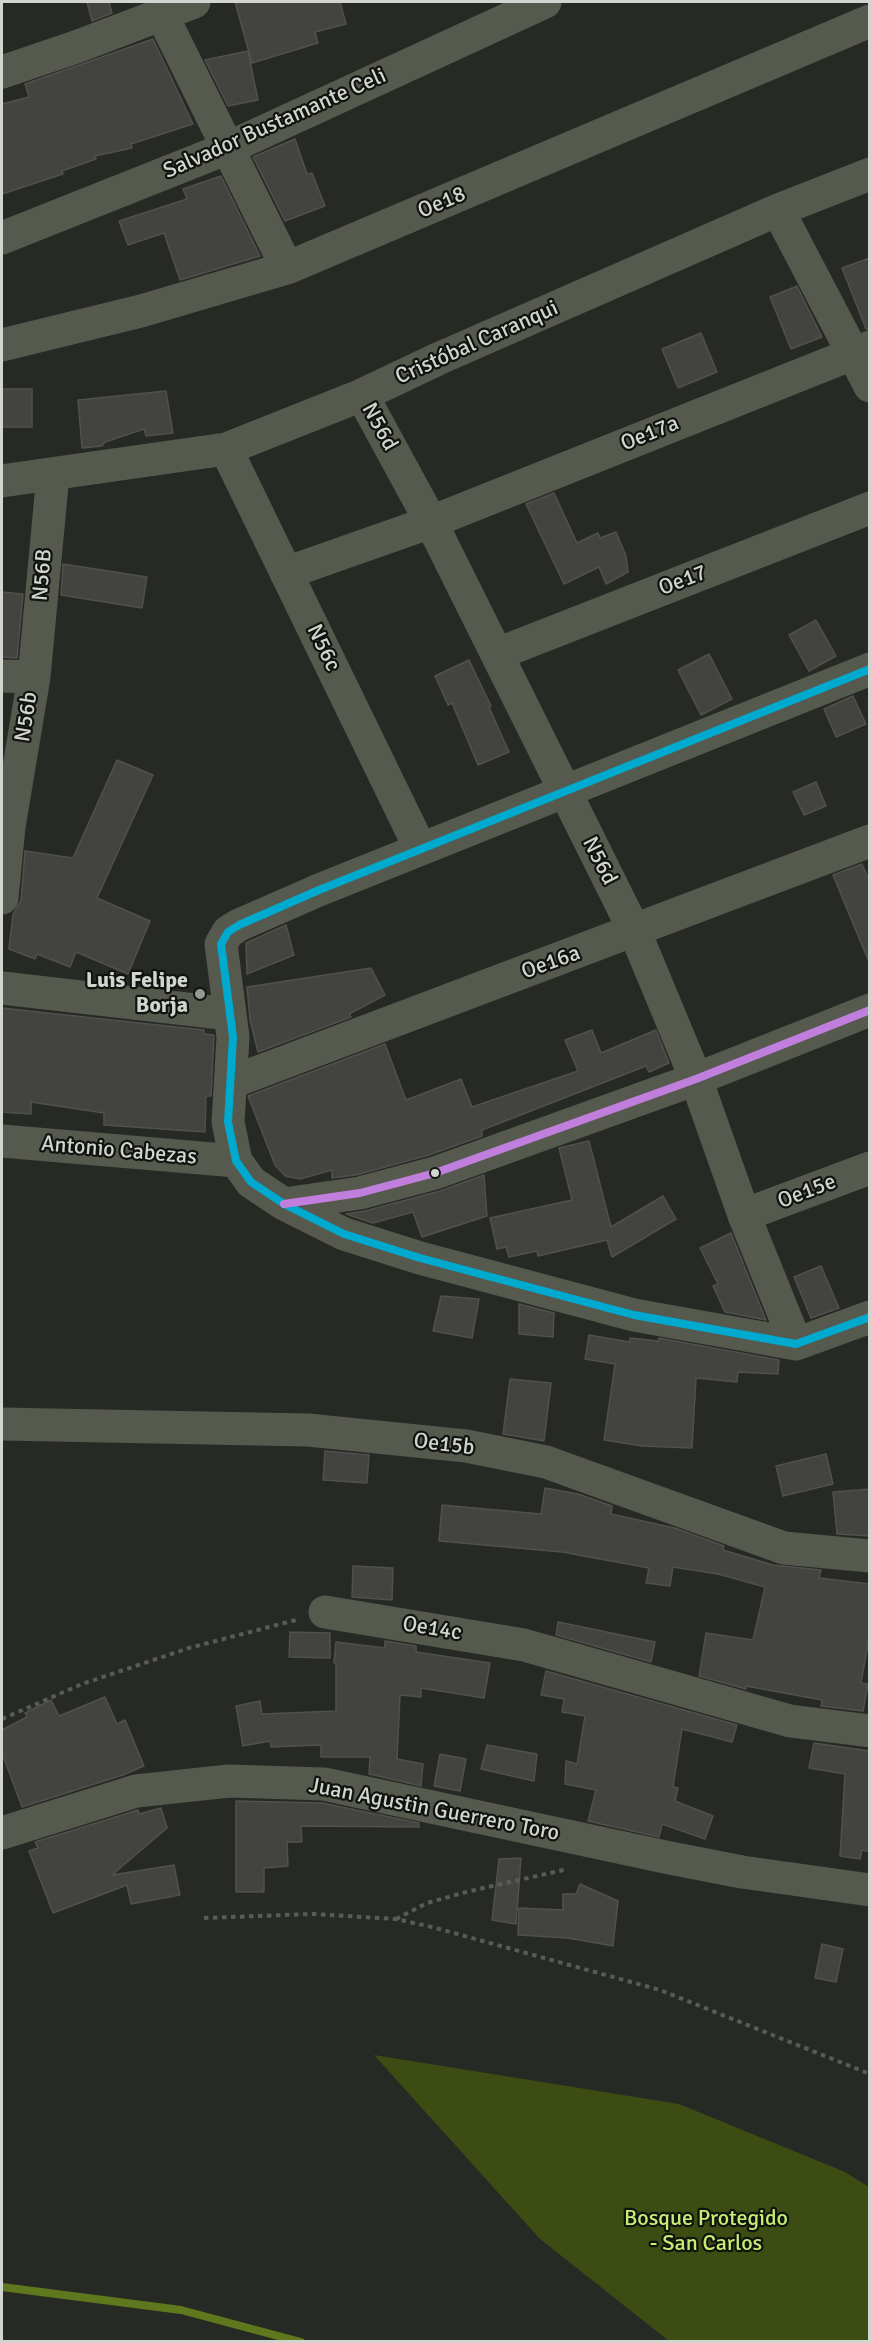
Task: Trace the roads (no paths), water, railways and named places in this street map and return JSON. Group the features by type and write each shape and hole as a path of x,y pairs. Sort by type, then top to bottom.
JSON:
{"street":[{"path":"2,72 194,2"},
{"name":"Salvador Bustamante Celi","path":"2,238 228,148 545,2"},
{"path":"162,15 287,268"},
{"name":"Oe18","path":"2,345 141,311 287,268 870,21"},
{"name":"Cristóbal Caranqui","path":"2,481 226,449 362,395 440,358 777,210 870,174"},
{"path":"777,210 862,350 870,386"},
{"name":"Oe17a","path":"286,573 431,522 862,350"},
{"name":"N56d","path":"362,395 431,522 635,932 696,1078 744,1215 796,1344"},
{"name":"N56c","path":"226,449 420,848"},
{"name":"N56B","path":"34,677 53,474"},
{"name":"Oe17","path":"497,654 870,508"},
{"path":"870,669 420,848 239,925 228,932 221,944 233,1037 228,1122 236,1161 251,1182 284,1204 344,1234 420,1258 634,1316 796,1344 870,1317"},
{"path":"2,676 34,677"},
{"name":"N56b","path":"2,898 5,826 34,677"},
{"name":"Oe16a","path":"231,1082 635,932 870,841"},
{"path":"2,988 230,1014"},
{"path":"284,1204 360,1193 435,1173 696,1078 870,1010"},
{"name":"Antonio Cabezas","path":"2,1141 236,1161"},
{"name":"Oe15e","path":"744,1215 870,1168"},
{"name":"Oe15b","path":"2,1424 308,1430 466,1446 546,1462 784,1548 870,1556"},
{"name":"Oe14c","path":"326,1611 524,1645 790,1721 870,1731"},
{"name":"Juan Agustin Guerrero Toro","path":"2,1833 136,1791 229,1781 324,1784 680,1860 742,1872 870,1890"}],"waterway":[{"path":"2,2287 181,2310 301,2342"}],"place":[{"name":"Luis Felipe Borja","path":"200,994"}],"park label":[{"name":"Bosque Protegido - San Carlos","path":"706,2232"}]}
